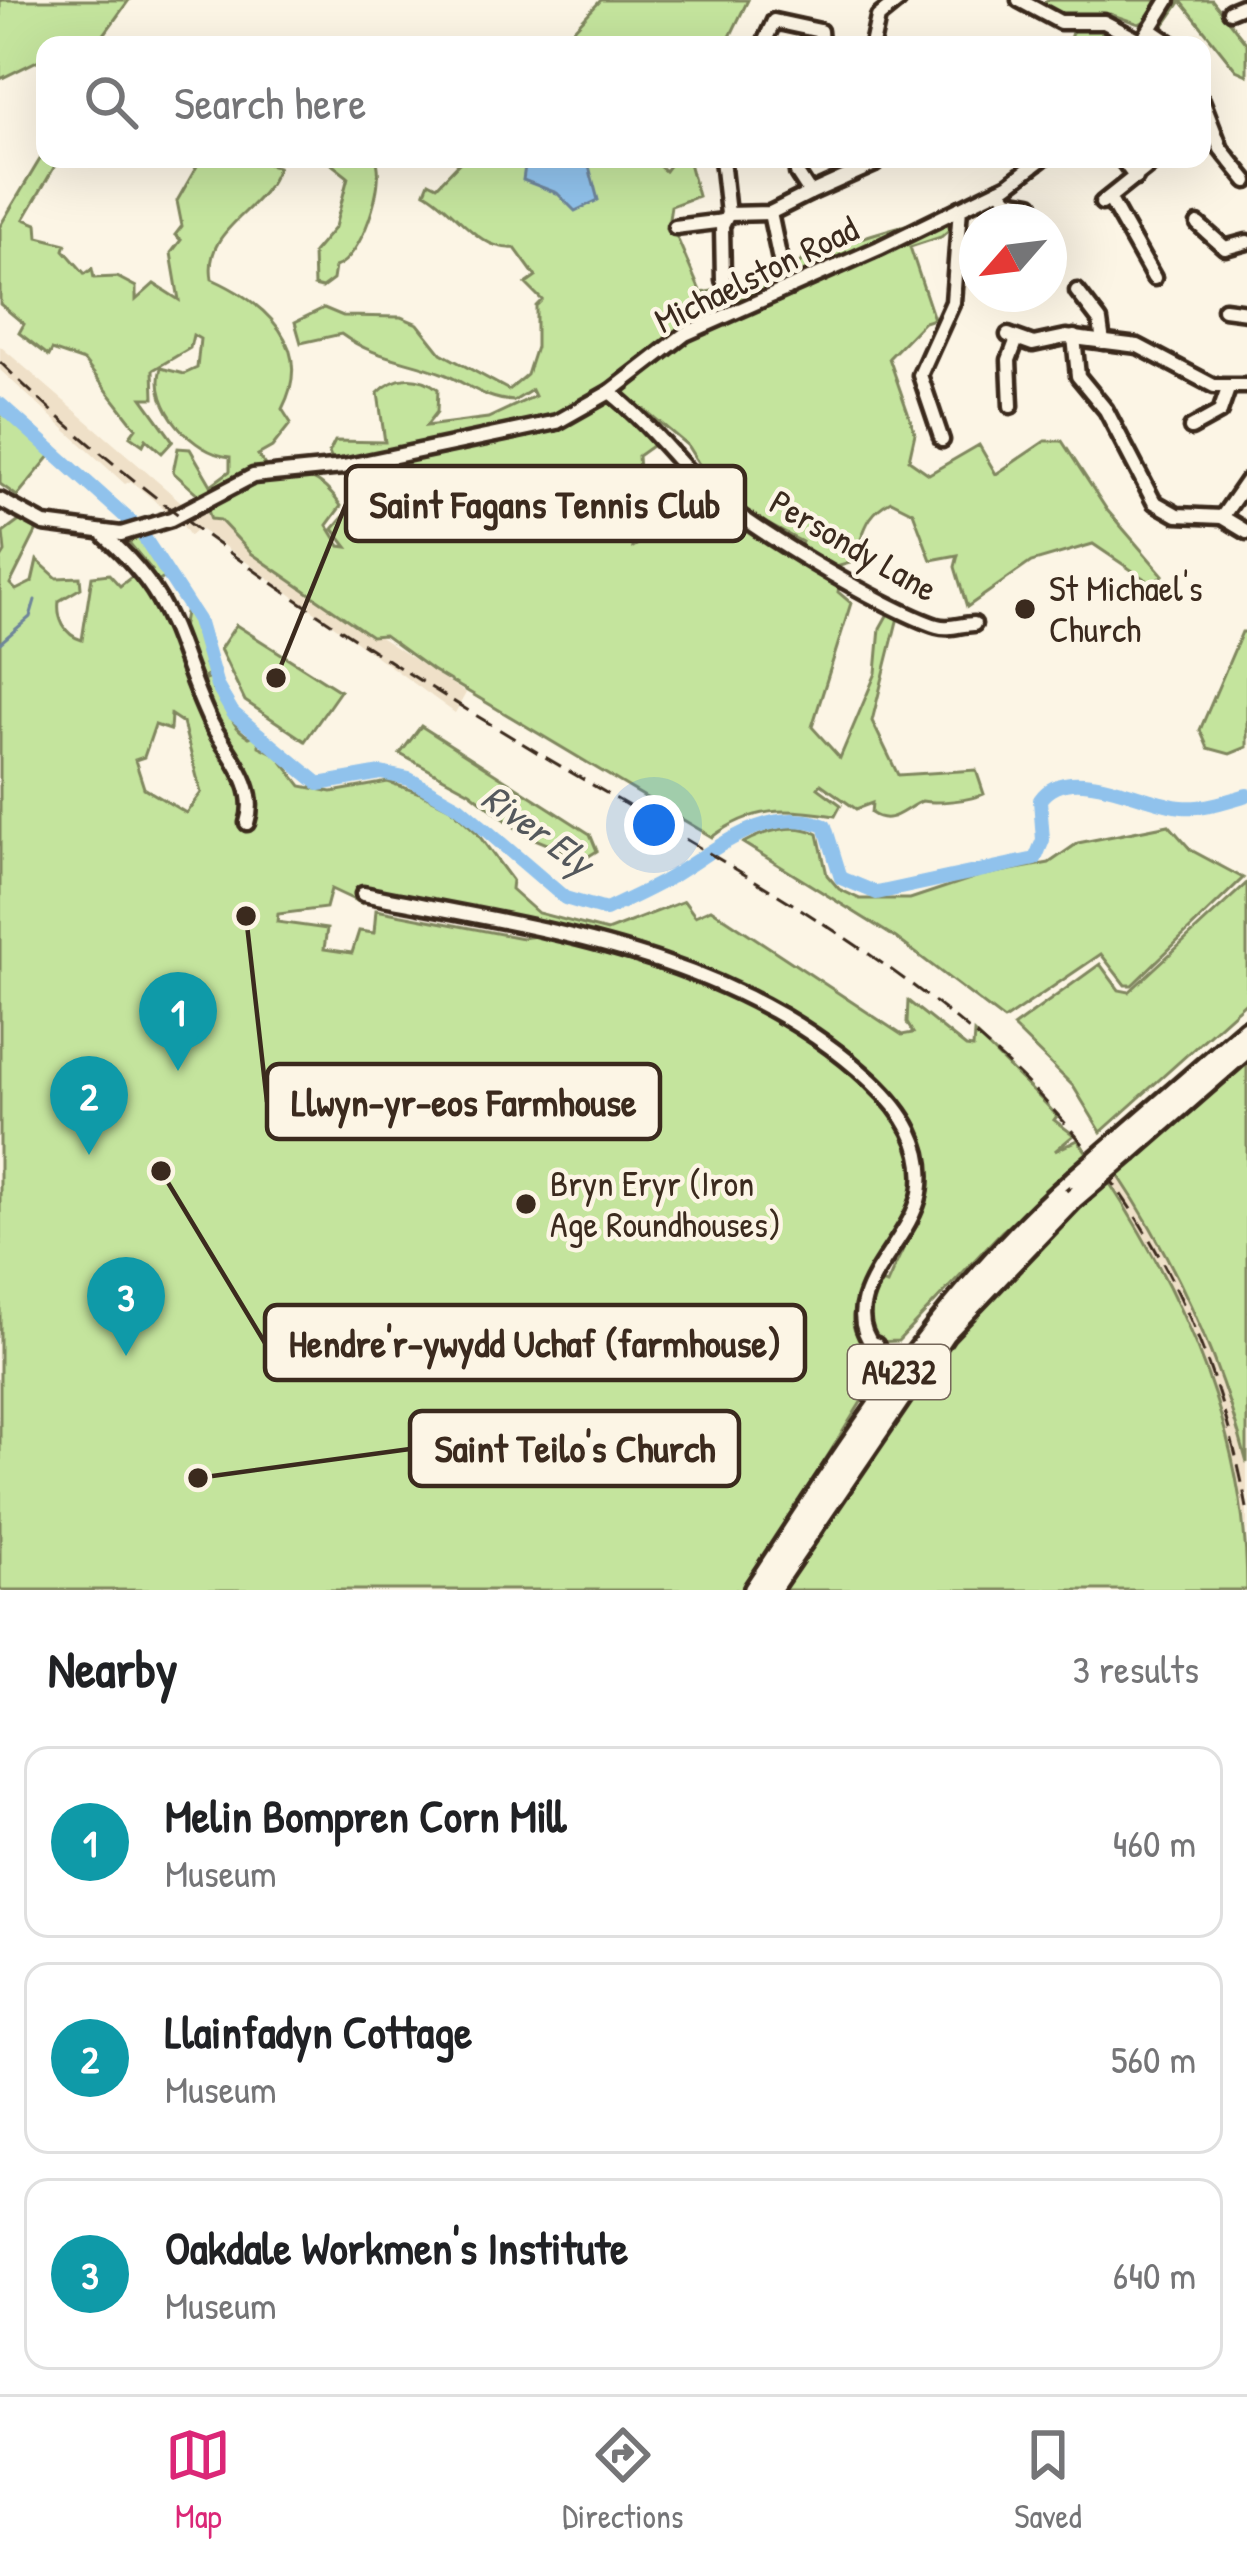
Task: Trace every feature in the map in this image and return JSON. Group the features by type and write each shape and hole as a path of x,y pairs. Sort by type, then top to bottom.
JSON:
{"highway":[{"name":"A4232","path":"770,1590 933,1348 1074,1189 1247,1030"},
{"name":"A4232","path":"1124,1145 1247,1048"},
{"name":"A4232","path":"753,1590 926,1336 1038,1213 1074,1189"},
{"path":"874,1348 901,1352 971,1271 1038,1213"},
{"path":"753,1590 877,1384 881,1366 874,1348"}],"street":[{"path":"874,36 880,13 899,0"},
{"path":"1019,0 1060,22 1104,22 1128,36"},
{"path":"1147,36 1168,0"},
{"path":"1230,11 1247,4"},
{"path":"767,36 774,21 820,31 820,36"},
{"path":"1151,30 1160,36"},
{"path":"1211,130 1247,181"},
{"path":"723,168 723,280"},
{"path":"797,168 810,193"},
{"path":"675,227 770,212 866,168"},
{"name":"Michaelston Road","path":"968,204 1029,168"},
{"path":"1129,168 1136,178"},
{"path":"1147,168 1106,201 1154,278"},
{"path":"1000,189 1008,200 1031,204"},
{"name":"Michaelston Road","path":"0,500 38,523 104,535 125,533 151,527 253,476 343,467 539,427 566,418 610,392 685,334 959,208"},
{"path":"770,212 782,270"},
{"path":"942,440 920,375 953,302 959,221"},
{"path":"1198,224 1225,248 1247,242"},
{"path":"1077,292 1100,321 1103,342"},
{"path":"1224,309 1247,312"},
{"path":"1011,406 1012,337 1033,344 1074,338 1150,349 1228,389 1247,386"},
{"path":"1074,338 1078,376 1109,415 1154,502 1177,515 1222,518 1247,532"},
{"path":"1191,428 1220,412 1228,389"},
{"name":"Persondy Lane","path":"610,392 658,432 702,486 761,530 906,613 945,628 974,624"},
{"path":"1222,518 1240,484"},
{"path":"104,535 137,564 162,601 246,792 243,822"},
{"path":"363,894 554,931 663,962 770,1008 855,1067 902,1115 921,1168 911,1220 860,1309 861,1327 874,1348"}],"shaded area":[{"path":"0,346 186,506 196,513 201,507 355,621 466,693 455,713 199,528 190,536 181,523 185,518 170,514 131,481 125,484 0,370"},
{"path":"1116,1172 1173,1262 1219,1367 1247,1463 1247,1531 1225,1429 1197,1343 1162,1270 1107,1179"}],"green space":[{"path":"0,0 129,0 103,36 36,36 36,61 0,79"},
{"path":"601,0 748,0 730,36 567,36"},
{"path":"1047,0 1162,2 1153,17 1139,24 1110,14 1083,20 1121,36 1071,36 1074,26 1041,7"},
{"path":"1176,0 1212,0 1247,44 1247,75 1236,70 1181,1 1163,27"},
{"path":"36,166 54,168 24,219 37,224 38,237 66,244 64,250 85,274 92,269 94,278 117,277 136,287 136,300 154,284 179,300 171,253 181,240 175,235 182,226 177,201 196,168 278,168 260,197 216,246 212,279 266,314 288,347 291,386 282,409 291,423 272,447 258,455 269,471 302,475 326,488 341,506 327,525 340,546 347,547 333,529 375,480 363,468 337,472 329,453 335,441 385,442 378,393 385,387 407,379 438,389 437,412 426,426 488,418 535,396 532,390 514,401 495,398 444,374 366,349 341,334 301,343 295,322 324,308 343,316 401,317 418,324 441,353 509,390 527,375 536,347 536,306 542,300 526,284 536,277 515,248 489,243 425,192 429,182 437,186 454,168 690,168 698,196 671,206 669,219 701,293 729,288 731,293 771,269 772,276 781,274 824,243 833,248 905,225 945,219 950,229 941,237 910,247 934,319 924,322 889,358 915,433 909,460 929,474 979,445 996,474 1045,441 1062,441 1107,510 1163,575 1152,584 1093,544 1031,562 967,607 955,567 958,555 931,560 913,512 891,501 869,521 850,563 822,571 840,582 838,592 851,603 812,727 840,758 876,673 880,628 890,610 898,617 872,721 898,775 976,770 984,794 922,801 885,818 871,813 872,803 856,809 821,784 818,788 841,805 835,816 770,812 741,820 712,837 432,670 384,635 371,636 251,553 220,520 211,519 206,505 240,475 202,498 173,472 178,448 190,449 211,485 230,471 230,457 189,438 168,412 159,383 161,368 184,374 197,368 200,339 193,335 190,348 153,370 154,398 142,398 173,441 162,453 146,439 143,445 130,436 136,428 84,361 52,350 49,356 19,333 24,324 0,304 0,226","holes":["645,410 687,445 710,482 758,519 802,542 797,555 714,498 633,547 641,503 638,456 662,439 640,413"]},
{"path":"336,168 378,168 375,201 362,235 345,261 335,267 333,280 322,288 314,286 313,253 335,227 348,177"},
{"path":"0,410 51,455 17,496 0,484"},
{"path":"22,519 35,524 36,532 10,584 16,590 32,582 37,560 57,578 80,577 81,588 59,601 59,607 66,630 82,640 92,576 109,574 120,586 143,568 151,569 126,539 127,534 140,537 169,575 156,583 181,634 186,607 203,624 202,643 211,653 205,664 209,673 200,682 212,677 218,683 213,690 224,695 238,728 249,737 259,734 259,746 277,755 301,786 332,792 388,782 450,808 477,833 512,880 511,889 538,913 607,931 684,901 695,916 711,909 902,1035 913,1033 907,1023 908,1001 966,1047 973,1048 974,1033 1046,1104 1057,1116 1054,1120 1074,1135 1055,1151 1078,1140 1090,1157 1002,1231 898,1341 877,1342 863,1309 879,1282 887,1284 915,1221 925,1189 925,1154 918,1130 896,1099 816,1031 760,997 699,970 572,930 376,891 363,891 361,903 331,889 326,908 278,914 277,922 327,929 324,949 352,953 359,931 374,933 376,910 522,938 544,935 643,964 704,986 822,1046 870,1083 903,1124 916,1169 912,1199 900,1226 866,1274 868,1281 854,1314 853,1325 874,1381 745,1590 0,1590 3,533","holes":["171,715 183,723 201,793 186,813 144,788 135,760 144,757 155,725 170,730"]},
{"path":"236,625 340,691 305,741 245,701 220,649"},
{"path":"1242,632 1247,632 1247,747 1230,754 1208,748 1200,730"},
{"path":"421,726 590,834 597,851 584,859 525,835 470,792 400,754"},
{"path":"1169,825 1191,850 1243,878 1132,985 1125,985 1101,954 1004,1020 896,938 743,843 780,830 809,830 818,834 827,875 839,889 860,899 910,899 979,876 1049,863 1078,843"},
{"path":"1247,883 1247,1001 1101,1132 1073,1086 1013,1027 1100,964 1119,990 1129,992"},
{"path":"1247,1058 1247,1463 1194,1312 1116,1172"},
{"path":"1107,1179 1163,1274 1207,1375 1237,1480 1247,1590 779,1590 912,1387 1000,1279"}],"water":[{"path":"525,168 589,168 598,200 575,211 557,193 523,180"}],"waterway":[{"name":"River Ely","path":"0,404 138,528 198,620 217,686 233,713 319,784 381,773 409,779 459,807 565,898 606,910 741,834 782,821 825,826 841,878 877,893 1035,859 1043,840 1040,800 1053,788 1069,783 1107,787 1182,807 1247,795"},
{"path":"0,643 30,617 35,600"}],"railway":[{"path":"0,362 119,468 249,567 453,701 765,887 878,960 980,1039 1071,1130 1147,1235 1206,1359 1247,1508"}],"place":[{"name":"St Michael's Church","path":"1025,609"},
{"name":"Saint Fagans Tennis Club","path":"276,678"},
{"name":"Llwyn-yr-eos Farmhouse","path":"246,916"},
{"name":"Melin Bompren Corn Mill","path":"178,1071"},
{"name":"Llainfadyn Cottage","path":"89,1155"},
{"name":"Hendre'r-ywydd Uchaf (farmhouse)","path":"161,1171"},
{"name":"Bryn Eryr (Iron Age Roundhouses)","path":"526,1204"},
{"name":"Oakdale Workmen's Institute","path":"126,1356"},
{"name":"Saint Teilo's Church","path":"198,1478"}]}
